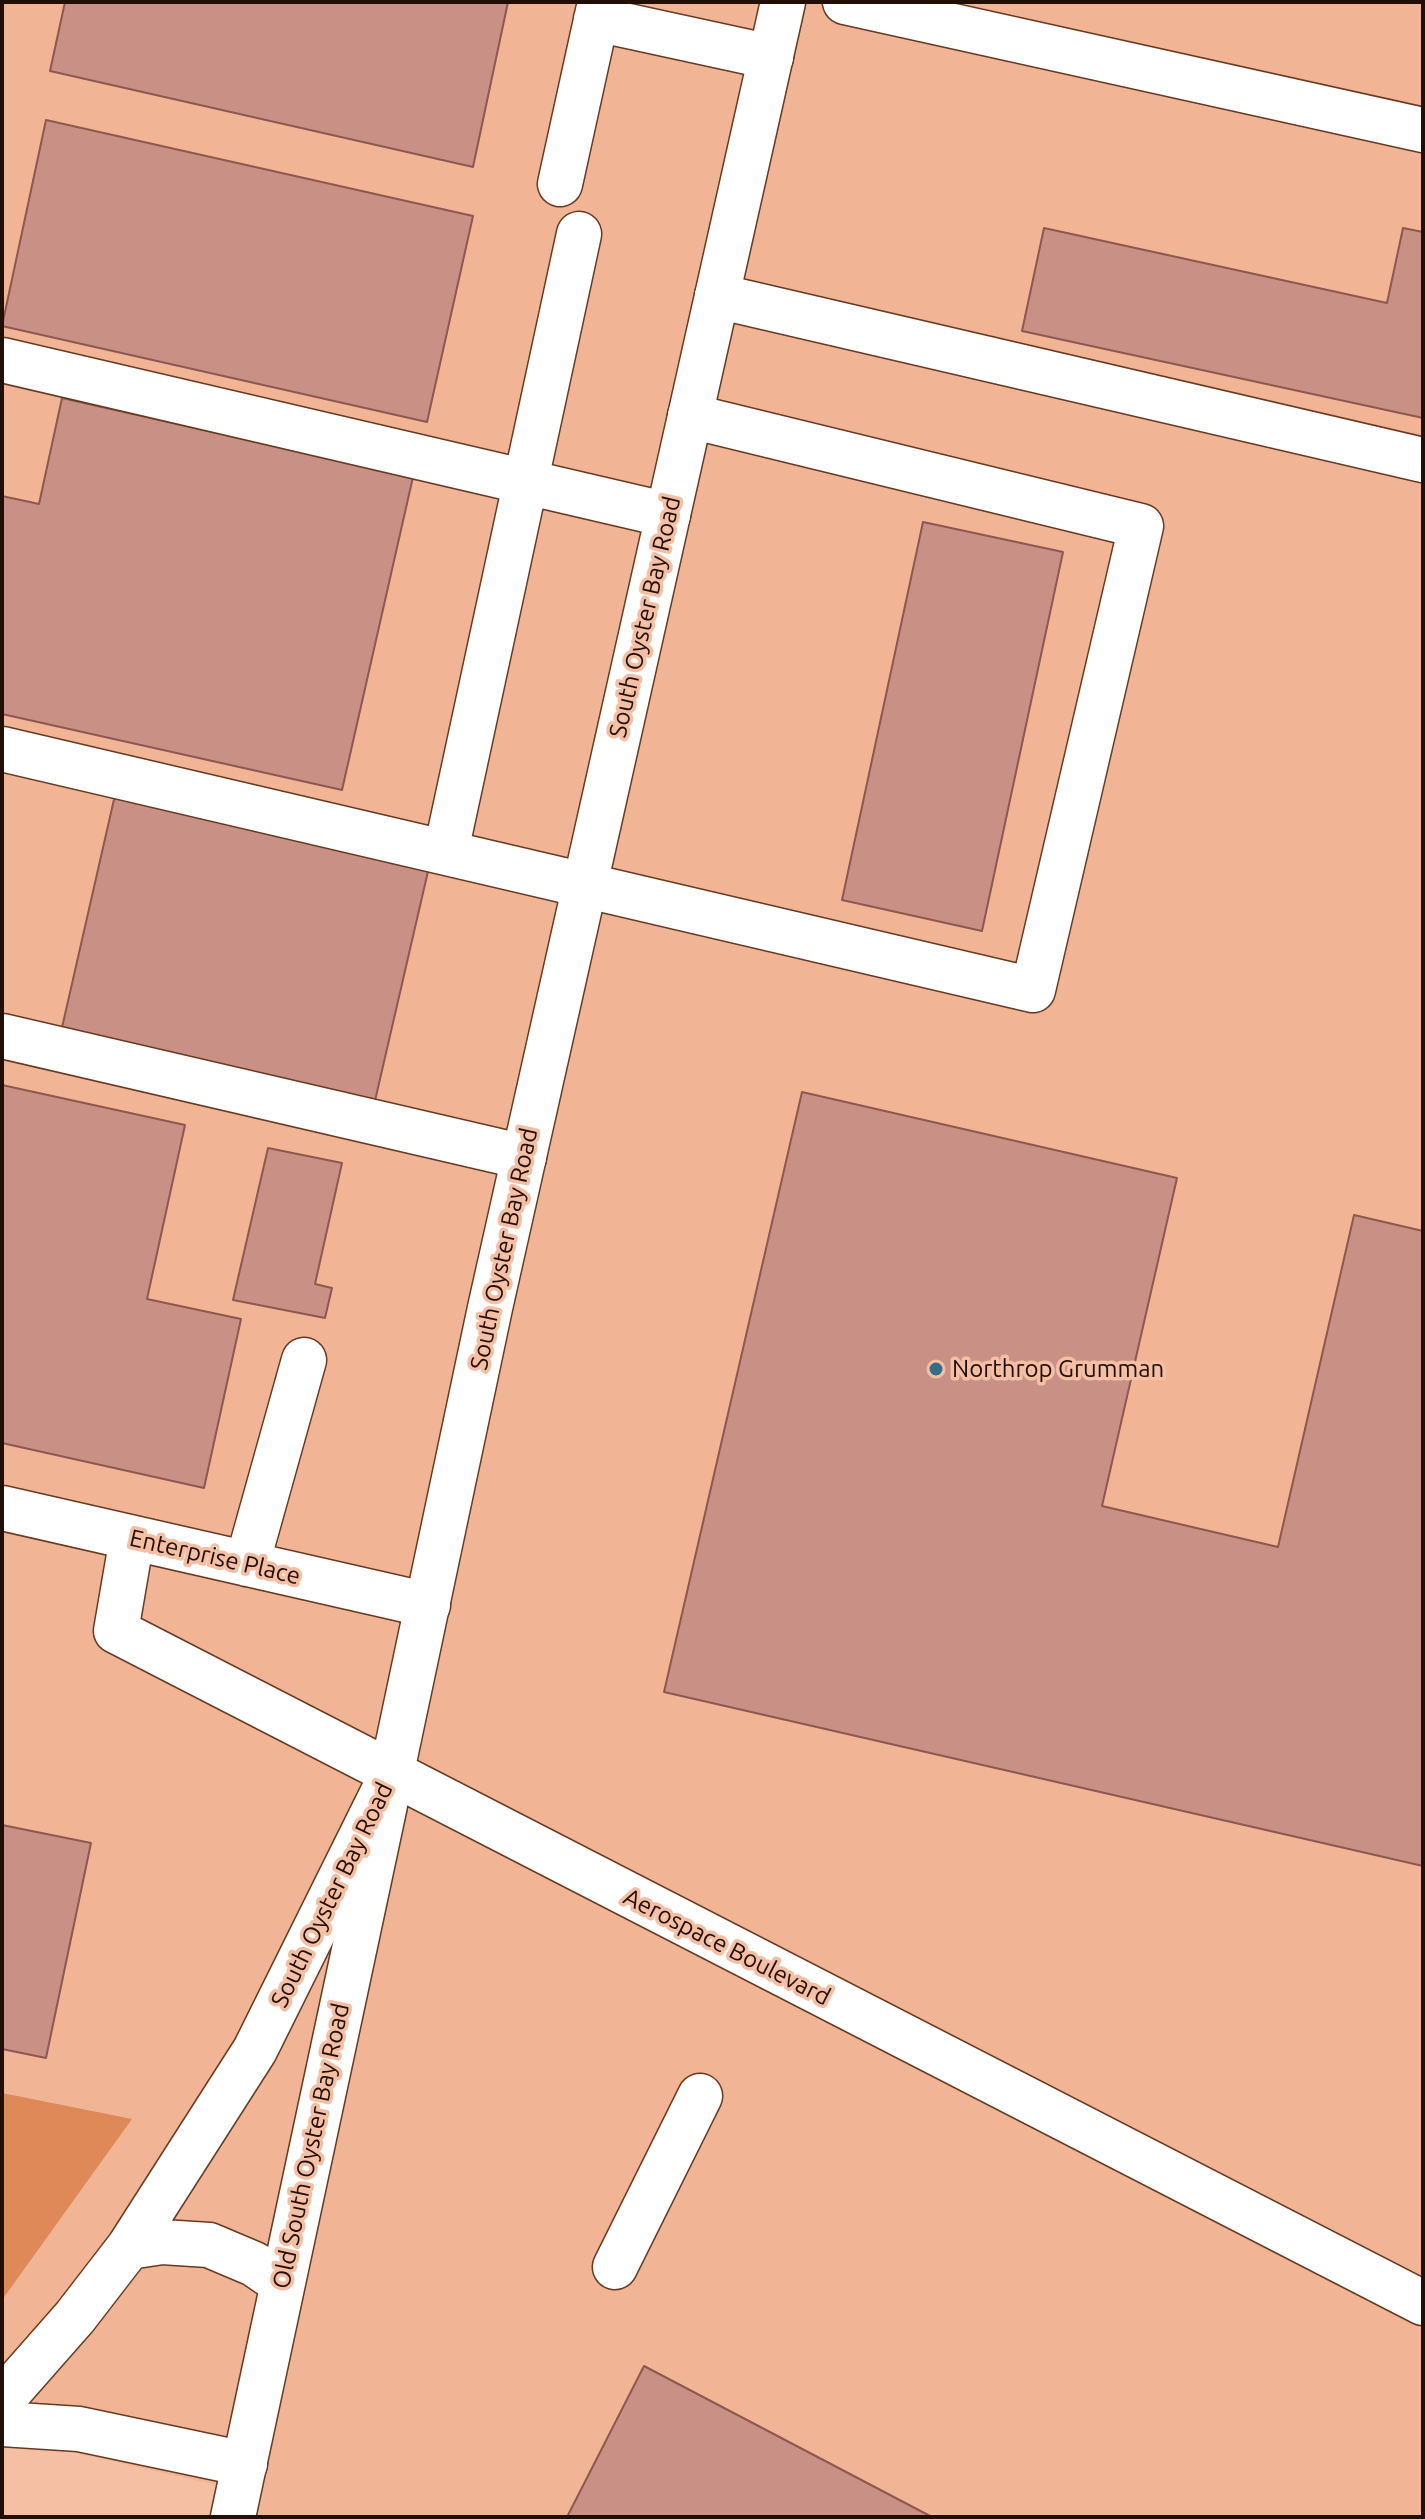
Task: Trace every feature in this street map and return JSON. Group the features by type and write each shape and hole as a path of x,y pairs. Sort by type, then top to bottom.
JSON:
{"main road":[{"name":"South Oyster Bay Road","path":"2,2400 75,2317 129,2247 255,2050 391,1776 524,1157 783,2"},
{"path":"845,2 1423,130"},
{"path":"560,184 598,11 771,57"},
{"path":"446,851 579,234"},
{"path":"717,296 1423,460"},
{"path":"2,360 668,515"},
{"path":"2,749 1033,990 1141,526 690,416"},
{"path":"2,1036 524,1157"},
{"path":"247,1564 304,1360"},
{"name":"Enterprise Place","path":"2,1508 428,1605"},
{"name":"Aerospace Boulevard","path":"132,1538 116,1631 391,1776 1423,2303"},
{"name":"Old South Oyster Bay Road","path":"233,2517 391,1776"},
{"path":"615,2267 700,2096"},
{"path":"129,2247 162,2242 209,2245 254,2264 282,2283"},
{"path":"2,2424 79,2429 245,2464"}],"shaded area":[{"path":"2,2 1423,2 1423,2517 219,2517 225,2487 2,2436"},
{"path":"2,2093 132,2119 2,2300"}],"building":[{"path":"65,2 508,2 473,167 50,71"},
{"path":"46,120 473,216 427,422 2,326"},
{"path":"1044,228 1387,303 1403,228 1423,232 1423,418 1022,331"},
{"path":"62,398 413,477 342,790 2,714 2,496 39,504"},
{"path":"923,522 1063,552 982,931 842,900"},
{"path":"115,795 429,867 374,1105 61,1032"},
{"path":"2,1085 185,1125 147,1299 241,1319 204,1488 2,1443"},
{"name":"Northrop Grumman","path":"802,1092 1177,1178 1102,1506 1278,1547 1354,1215 1423,1231 1423,1866 664,1692"},
{"path":"268,1148 342,1163 315,1284 332,1288 325,1318 233,1300"},
{"path":"2,1825 91,1843 46,2058 2,2049"},
{"path":"644,2366 932,2517 567,2517"}],"place":[{"name":"Northrop Grumman","path":"936,1369"}]}
